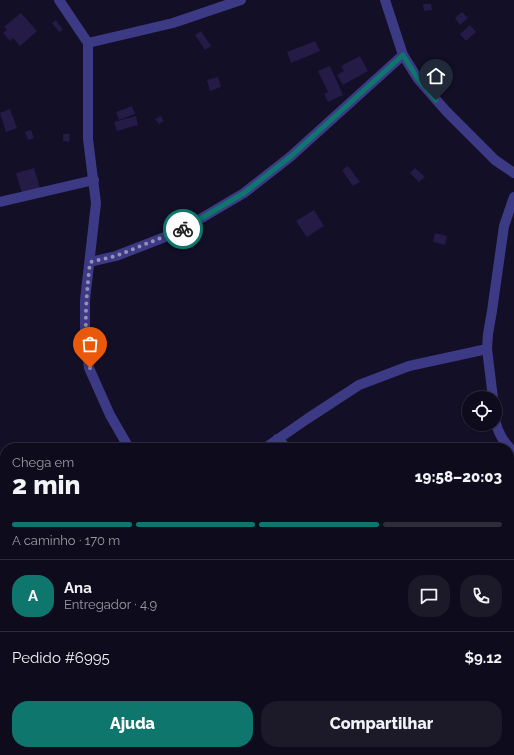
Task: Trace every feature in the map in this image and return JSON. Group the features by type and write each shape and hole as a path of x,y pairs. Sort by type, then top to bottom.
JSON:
{"street":[{"path":"59,0 88,43 88,139 96,203 85,300 85,332 90,368 110,415 126,443"},
{"path":"88,43 173,23 241,0"},
{"path":"385,0 403,55 418,79 446,111 495,160 514,173"},
{"path":"90,262 116,256 178,232 244,193 290,157 403,55"},
{"path":"0,202 94,180"},
{"path":"492,391 486,349 504,226 514,198"},
{"path":"272,443 339,397 366,382 415,364 486,349"},
{"path":"498,431 505,443"},
{"path":"277,439 281,443"}],"building":[{"path":"423,4 431,4 432,10 424,11"},
{"path":"462,12 468,18 460,25 455,18"},
{"path":"21,13 37,31 20,46 13,38 10,41 3,33 7,30 4,27"},
{"path":"56,20 63,30 59,32 52,23"},
{"path":"470,25 476,32 466,41 460,34"},
{"path":"201,31 211,46 205,50 195,35"},
{"path":"315,41 320,51 291,63 287,52"},
{"path":"360,56 368,71 343,85 337,75 344,71 341,66"},
{"path":"330,66 343,95 328,102 324,94 328,92 318,71"},
{"path":"218,77 221,87 210,91 207,80"},
{"path":"132,106 135,114 119,120 116,112"},
{"path":"10,109 17,128 6,132 0,113"},
{"path":"136,116 138,125 117,131 114,122"},
{"path":"161,116 164,121 159,124 155,119"},
{"path":"31,130 34,138 28,140 25,132"},
{"path":"63,134 70,134 69,142 63,141"},
{"path":"348,166 360,182 353,186 342,170"},
{"path":"34,168 40,188 22,193 16,173"},
{"path":"415,168 425,177 419,182 410,173"},
{"path":"314,210 324,226 307,237 296,221"},
{"path":"435,233 447,236 445,245 433,242"}],"way so far":[{"path":"90,368 85,332 85,300 90,262 116,256 183,229"}],"route":[{"path":"183,229 244,193 290,157 403,55 418,79 436,100"}]}
